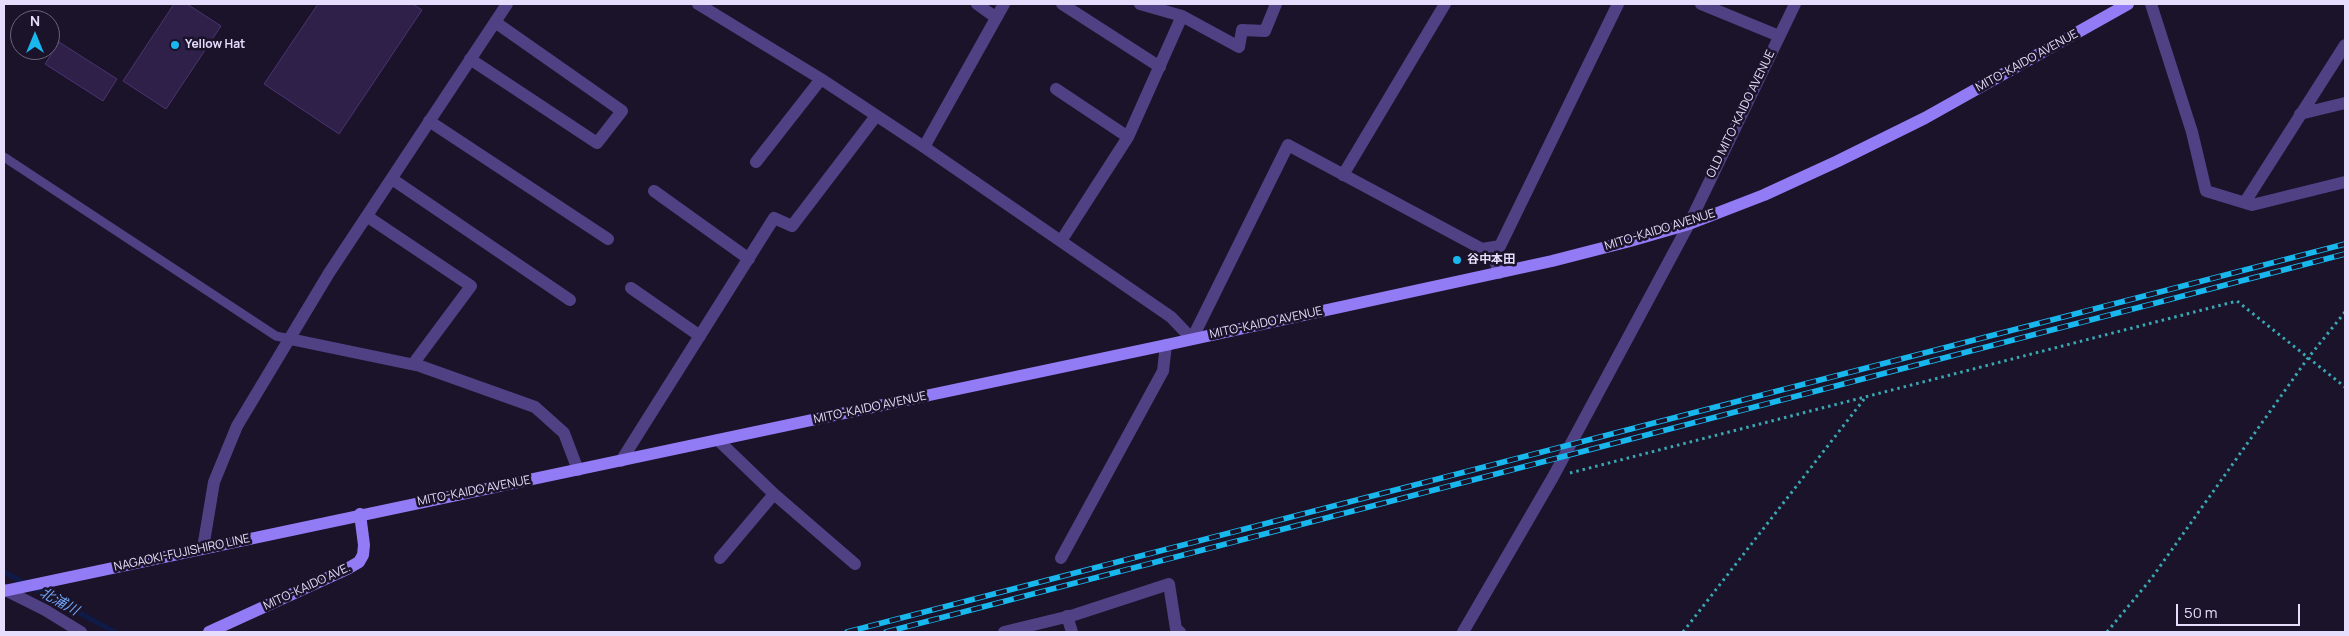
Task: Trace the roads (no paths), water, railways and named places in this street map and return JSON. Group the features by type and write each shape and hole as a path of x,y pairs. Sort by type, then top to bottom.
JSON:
{"main road":[{"name":"MITO-KAIDO AVENUE","path":"360,514 622,461 1166,345 1499,273 1622,244 1688,224 1764,196 1916,122 2110,9 2128,4"},
{"name":"NAGAOKI-FUJISHIRO LINE","path":"5,590 360,514"},
{"name":"MITO-KAIDO AVE.","path":"209,632 359,562 363,555 364,545 360,514"}],"street":[{"path":"203,548 214,482 237,426 329,273 368,217 507,4"},
{"path":"698,4 821,80 924,147 1171,317 1192,339 1288,145 1482,249 1500,246 1618,4"},
{"path":"977,4 995,17"},
{"path":"924,147 995,17 1004,4"},
{"path":"1062,4 1160,67"},
{"path":"1140,4 1182,16 1239,47 1242,30 1265,31 1276,4"},
{"path":"1343,174 1445,4"},
{"path":"1701,4 1779,36"},
{"name":"OLD MITO-KAIDO AVENUE","path":"1463,632 1553,477 1688,224 1795,4"},
{"path":"2151,4 2192,132 2206,191 2252,205 2345,182"},
{"path":"1060,242 1128,136 1182,16"},
{"path":"470,59 597,143 622,111 495,22"},
{"path":"2246,202 2345,45"},
{"path":"756,162 821,80"},
{"path":"1056,89 1128,136"},
{"path":"2300,114 2345,104"},
{"path":"622,461 774,218 792,226 876,116"},
{"path":"429,121 608,239"},
{"path":"392,179 570,300"},
{"path":"654,191 748,259"},
{"path":"368,217 471,286 412,364"},
{"path":"1491,248 1499,273"},
{"path":"631,288 700,336"},
{"path":"290,339 412,364 535,406 564,433 578,470"},
{"path":"1061,558 1163,371 1166,345"},
{"path":"718,440 774,494 854,564"},
{"path":"720,558 774,494"},
{"path":"1004,632 1067,616 1168,584 1176,630 1180,632"},
{"path":"5,590 45,610 81,632"},
{"path":"1067,616 1072,632"}],"lane":[{"path":"4,157 276,336 290,339"}],"waterway":[{"name":"北浦川","path":"4,572 25,583"},
{"name":"北浦川","path":"33,588 115,632"}],"railway":[{"path":"847,632 2345,244"},
{"path":"886,632 2345,254"}],"place":[{"name":"Yellow Hat","path":"175,45"},
{"name":"谷中本田","path":"1457,260"}]}
